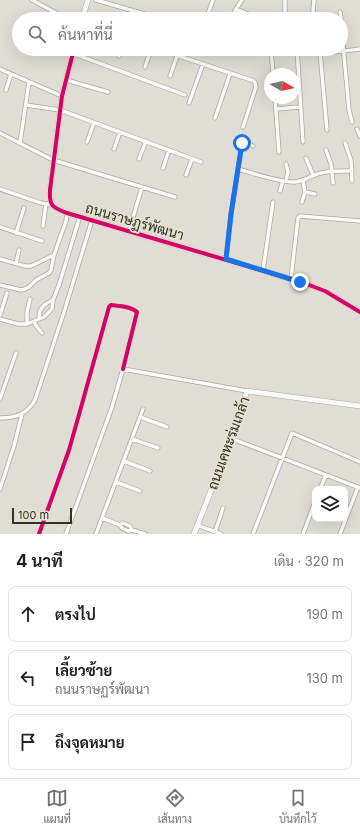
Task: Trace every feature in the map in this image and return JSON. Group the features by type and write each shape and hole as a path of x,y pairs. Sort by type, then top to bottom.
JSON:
{"street":[{"path":"32,0 54,12"},
{"path":"84,12 88,0"},
{"path":"96,0 138,12"},
{"path":"209,12 213,0"},
{"path":"235,12 242,0"},
{"path":"285,0 285,12"},
{"path":"313,12 314,0"},
{"path":"236,9 243,12"},
{"path":"348,50 360,49"},
{"path":"0,189 52,205 50,200 50,190 53,160 62,96 72,56"},
{"path":"86,56 185,95"},
{"path":"145,67 149,56"},
{"path":"170,76 177,56 254,81 256,84 255,90 243,127"},
{"path":"272,56 273,68"},
{"path":"296,56 303,142"},
{"path":"320,56 327,130"},
{"path":"344,56 349,110 352,122"},
{"path":"189,103 203,64"},
{"path":"0,69 62,96"},
{"path":"6,90 11,74"},
{"path":"215,118 230,74"},
{"path":"66,80 108,92"},
{"path":"20,143 29,82"},
{"path":"276,104 279,152"},
{"path":"26,105 60,110 201,162"},
{"path":"276,110 300,107"},
{"path":"87,142 94,123"},
{"path":"357,129 360,136"},
{"path":"114,149 120,132"},
{"path":"0,133 53,160 175,197"},
{"path":"139,159 146,142"},
{"path":"226,259 230,221 242,143 244,142 253,146"},
{"path":"344,143 349,153 352,181"},
{"path":"163,168 169,150"},
{"path":"326,150 331,164 333,183"},
{"path":"186,175 192,158"},
{"path":"306,158 313,175"},
{"path":"280,191 288,172 286,164"},
{"path":"238,168 285,181 294,182 304,180 313,175 332,171 352,170"},
{"path":"302,202 305,192 304,180"},
{"path":"129,231 142,187"},
{"path":"305,192 315,194"},
{"path":"263,270 273,202"},
{"path":"43,226 46,204"},
{"name":"ถนนราษฏร์พัฒนา","path":"52,205 58,209 92,220 291,278 325,291 360,312"},
{"path":"16,233 24,208"},
{"path":"0,285 21,290 29,288 36,280 49,273 66,221 67,212"},
{"path":"0,319 18,324 27,324 46,316 52,309 53,300 80,216"},
{"path":"291,278 298,218 300,216 360,221"},
{"path":"0,417 10,418 22,414 32,405 37,395 92,220"},
{"path":"0,227 42,241"},
{"path":"16,263 19,250"},
{"path":"0,259 25,266 31,266 54,255"},
{"path":"0,315 7,293"},
{"path":"27,324 27,312 30,299"},
{"path":"39,318 40,310 53,300"},
{"path":"39,534 69,450 109,308 111,305 135,310 137,312 112,407 66,534"},
{"path":"34,322 42,333"},
{"path":"0,399 16,353"},
{"path":"123,368 247,391"},
{"name":"ถนนเคหะร่มเกล้า","path":"194,534 247,391 360,406"},
{"path":"96,534 143,409"},
{"path":"0,489 14,446 22,414"},
{"path":"140,417 167,427"},
{"path":"253,534 292,433 360,462"},
{"path":"230,438 359,488 340,534"},
{"path":"132,439 158,448"},
{"path":"124,461 150,471"},
{"path":"321,486 326,475"},
{"path":"116,482 140,491"},
{"path":"215,532 223,508"},
{"path":"303,534 312,510"},
{"path":"102,518 120,525 123,524 130,526 132,530 145,534"},
{"path":"197,525 221,534"}],"cycle path":[{"path":"72,56 62,96 50,190 50,200 52,205 67,213 301,282 325,291 360,312"},
{"path":"39,534 69,450 109,307 111,305 128,307 137,312 123,369"}],"route":[{"path":"242,143 226,259 300,282"}]}
